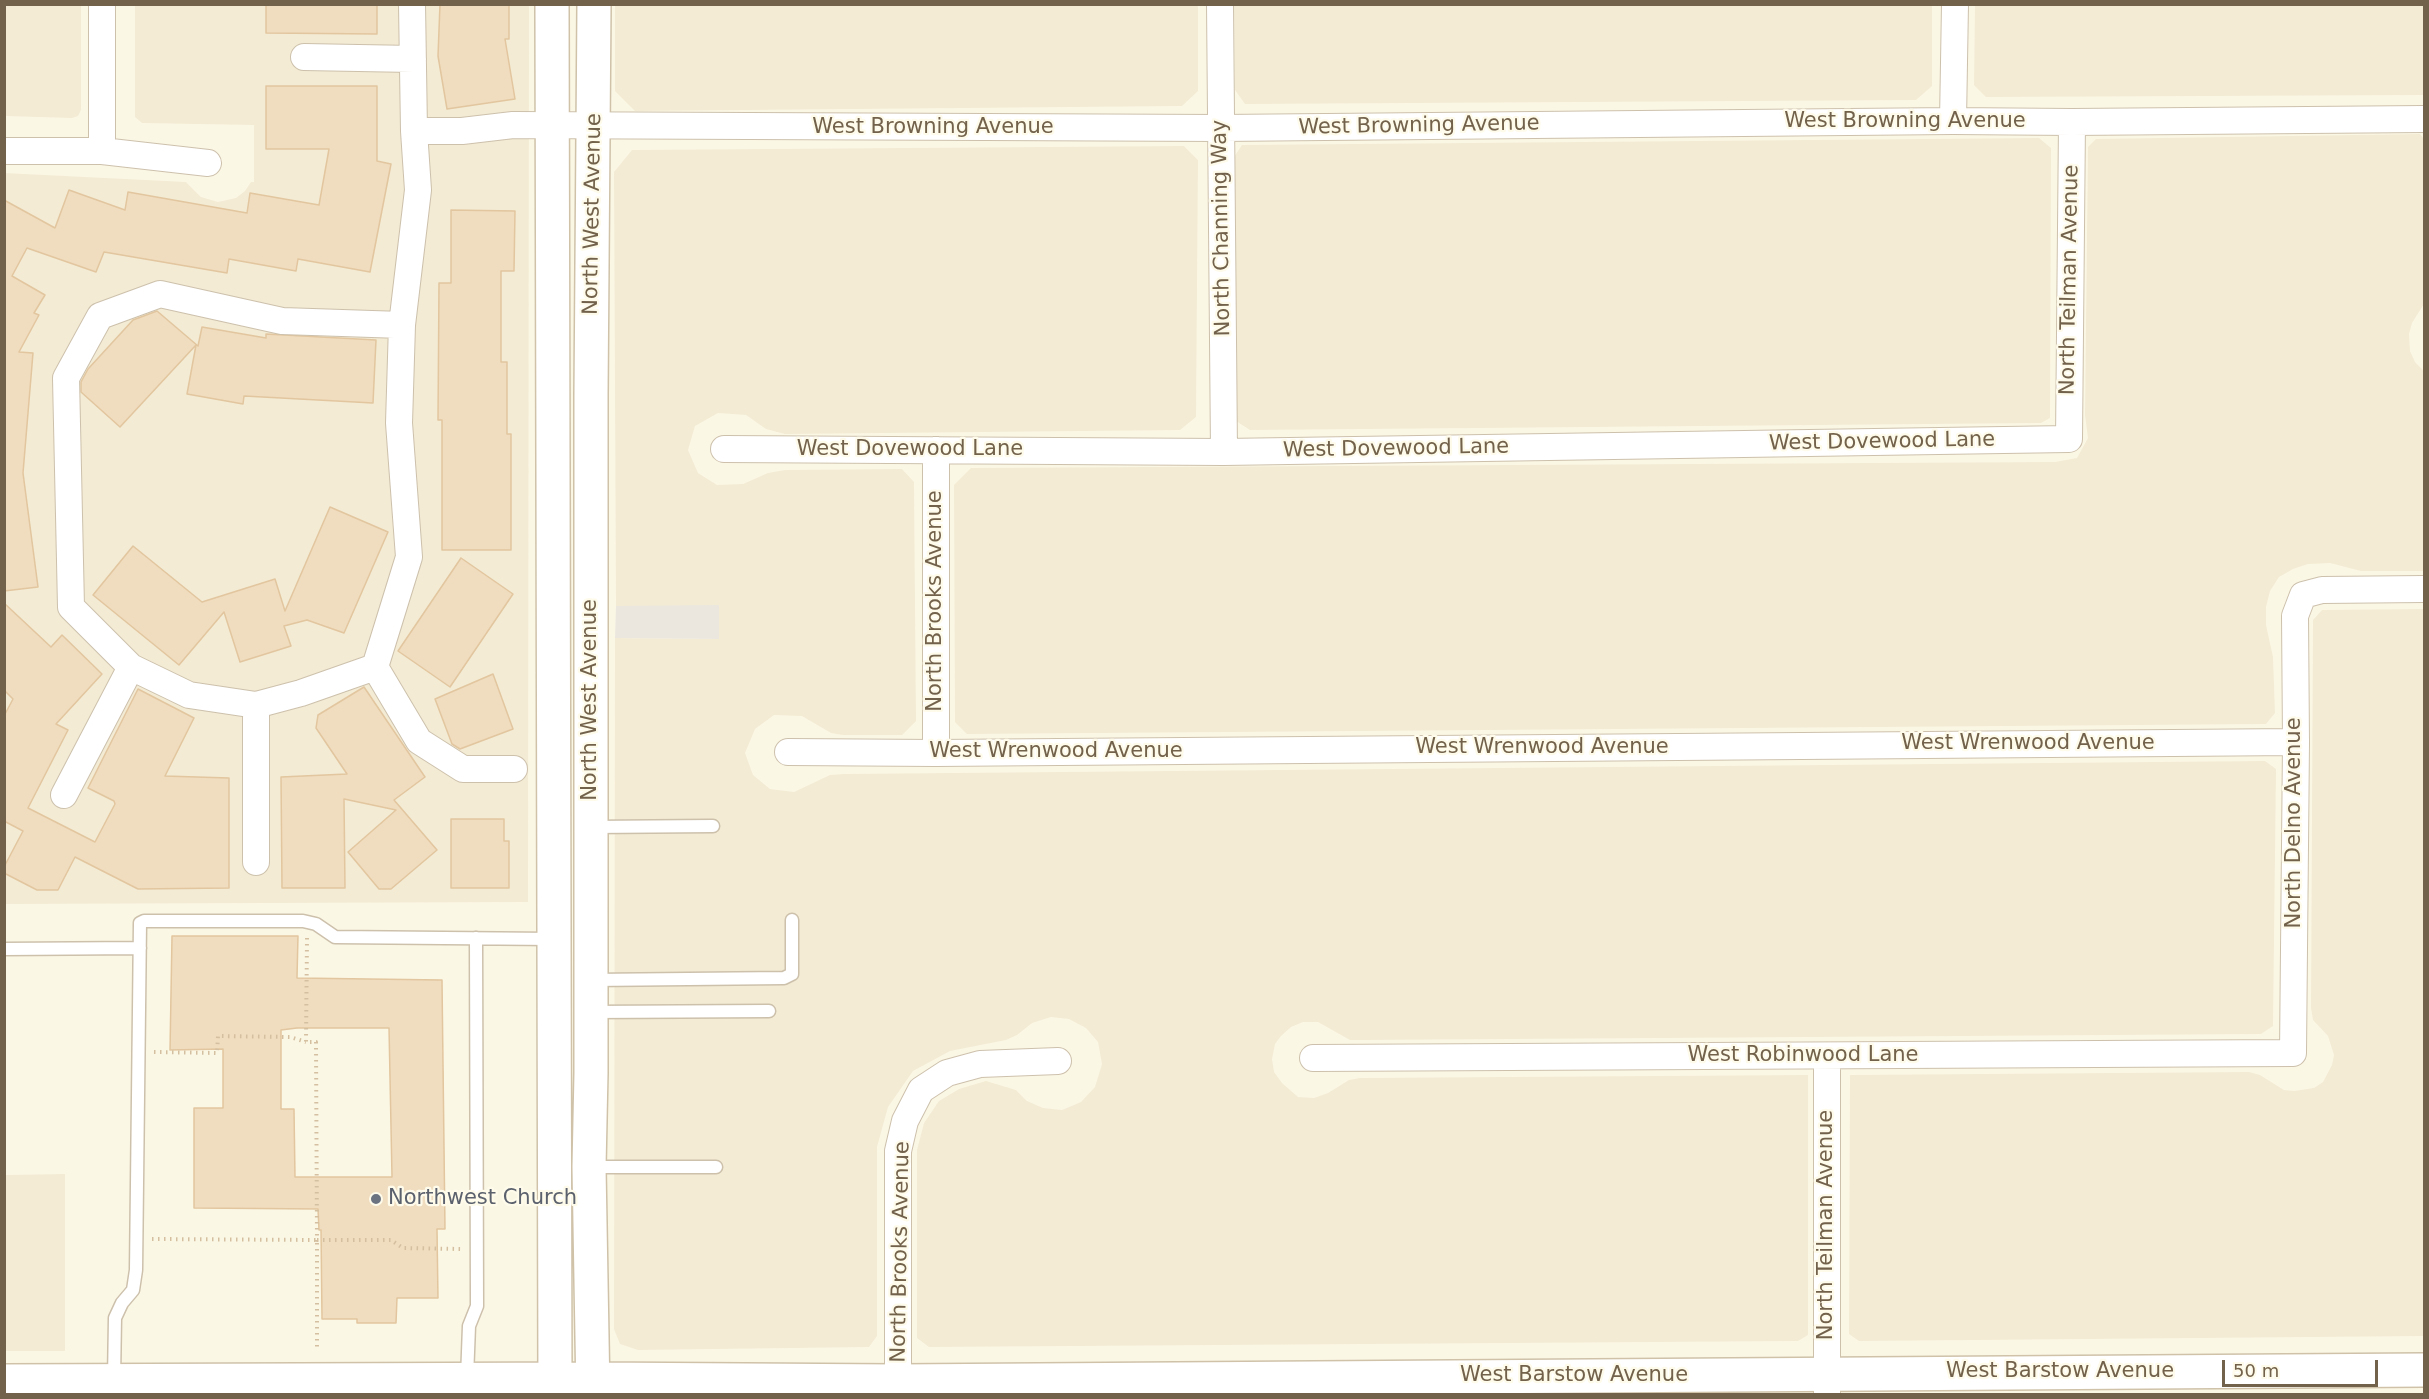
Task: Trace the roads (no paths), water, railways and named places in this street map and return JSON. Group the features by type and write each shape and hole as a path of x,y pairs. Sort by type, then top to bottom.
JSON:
{"main road":[{"name":"North West Avenue","path":"552,4 555,1387"},
{"name":"North West Avenue","path":"593,1387 589,1167 594,4"},
{"name":"West Barstow Avenue","path":"4,1381 114,1381 240,1387 466,1379 555,1387 898,1381 1828,1384 2424,1370"}],"street":[{"path":"102,4 102,151"},
{"path":"412,4 414,131 418,190 402,325 399,423 409,557 375,667 419,741 463,769 514,769"},
{"name":"North Channing Way","path":"1220,4 1224,452"},
{"path":"1953,121 1955,4"},
{"path":"304,57 413,59"},
{"name":"West Browning Avenue","path":"414,131 462,131 513,125 1221,128 2424,119"},
{"name":"North Teilman Avenue","path":"2069,439 2072,122"},
{"path":"4,151 102,151 208,163"},
{"path":"375,667 301,693 256,705 189,695 131,667 71,607 66,378 100,316 160,294 282,321 402,325"},
{"name":"West Dovewood Lane","path":"724,450 1224,452 2069,439"},
{"name":"North Brooks Avenue","path":"936,450 936,753"},
{"name":"North Delno Avenue","path":"2293,1053 2295,616 2303,595 2322,590 2424,589"},
{"path":"64,795 131,667"},
{"path":"256,705 256,862"},
{"name":"West Wrenwood Avenue","path":"788,752 936,753 2296,742"},
{"name":"West Robinwood Lane","path":"1313,1058 2293,1053"},
{"name":"North Teilman Avenue","path":"1827,1056 1828,1384"},
{"name":"North Brooks Avenue","path":"898,1381 898,1151 905,1120 921,1090 947,1073 980,1064 1059,1061"}],"lane":[{"path":"591,827 713,826"},
{"path":"591,980 784,978 792,974 792,920"},
{"path":"114,1381 115,1318 122,1303 133,1290 137,1239 140,923 144,921 308,922 316,924 335,937 554,939"},
{"path":"466,1379 469,1326 477,1306 476,938"},
{"path":"4,949 140,948"},
{"path":"591,1012 769,1011"},
{"path":"589,1167 716,1167"}],"place":[{"name":"Northwest Church","path":"376,1199"}]}
